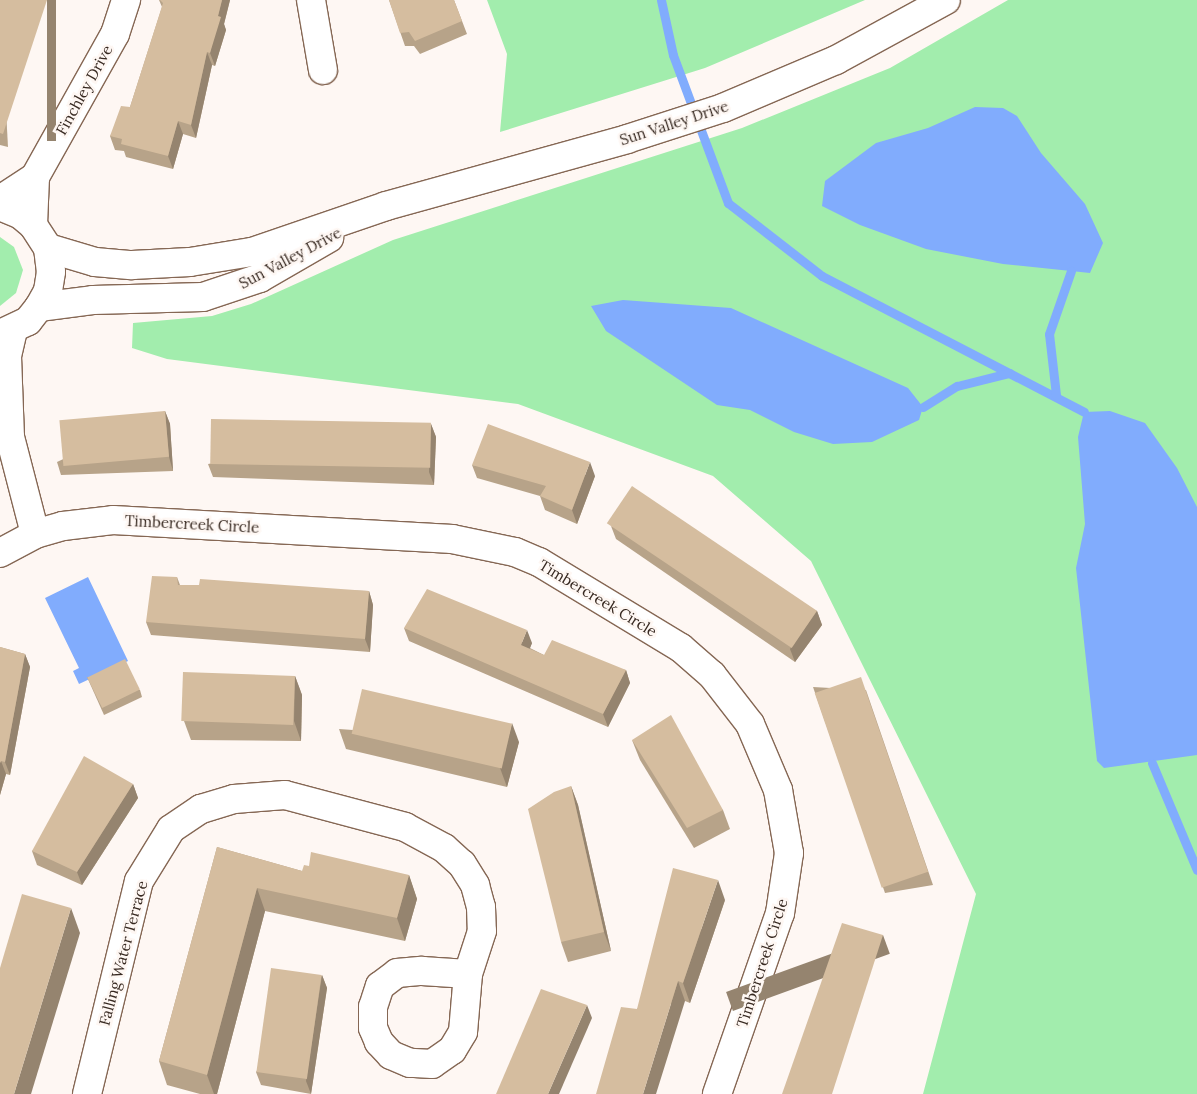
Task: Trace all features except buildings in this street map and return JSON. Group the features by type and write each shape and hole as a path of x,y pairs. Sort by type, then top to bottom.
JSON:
{"street":[{"name":"Finchley Drive","path":"33,225 35,177 115,34 126,0"},
{"path":"311,0 323,70"},
{"name":"Sun Valley Drive","path":"48,248 104,264 190,262 252,252 386,206 627,139 723,108 836,60 946,0"},
{"name":"Finchley Drive","path":"0,200 35,177"},
{"path":"0,206 21,215 33,225 48,248 51,272 48,290 39,307 6,332 10,437 35,534"},
{"name":"Sun Valley Drive","path":"39,307 93,300 203,297 260,278 386,206"},
{"name":"Timbercreek Circle","path":"1,550 35,534 89,522 137,520 452,539 484,544 515,552 562,574 681,648 712,675 750,724 778,790 789,853 780,913 717,1094"},
{"name":"Falling Water Terrace","path":"87,1094 139,881 171,828 201,809 234,799 285,795 405,827 444,848 462,864 475,885 481,907 482,931 468,974"}],"green space":[{"path":"487,0 865,0 705,68 500,132 507,54"},
{"path":"1008,0 1197,0 1197,1094 923,1094 976,894 811,561 713,476 518,404 167,359 132,348 133,323 212,316 251,304 393,240 742,128 890,68"},
{"path":"0,237 14,247 23,270 16,293 0,306"}],"water":[{"path":"975,107 1003,108 1017,116 1041,153 1085,204 1103,243 1090,273 1003,264 926,249 860,225 822,206 825,181 876,143 928,128"},
{"path":"623,300 731,308 908,388 923,407 919,420 872,442 833,444 794,432 750,410 717,405 606,331 591,306"},
{"path":"1110,411 1145,423 1177,468 1197,507 1197,755 1104,768 1097,761 1076,568 1085,524 1078,437 1084,412"},
{"path":"88,577 128,661 79,684 73,671 79,668 45,598"}],"waterway":[{"path":"661,0 673,55 728,203 822,276 1084,412"},
{"path":"1056,395 1049,334 1071,271"},
{"path":"923,407 957,386 1009,373"},
{"path":"1152,763 1197,870"}]}
